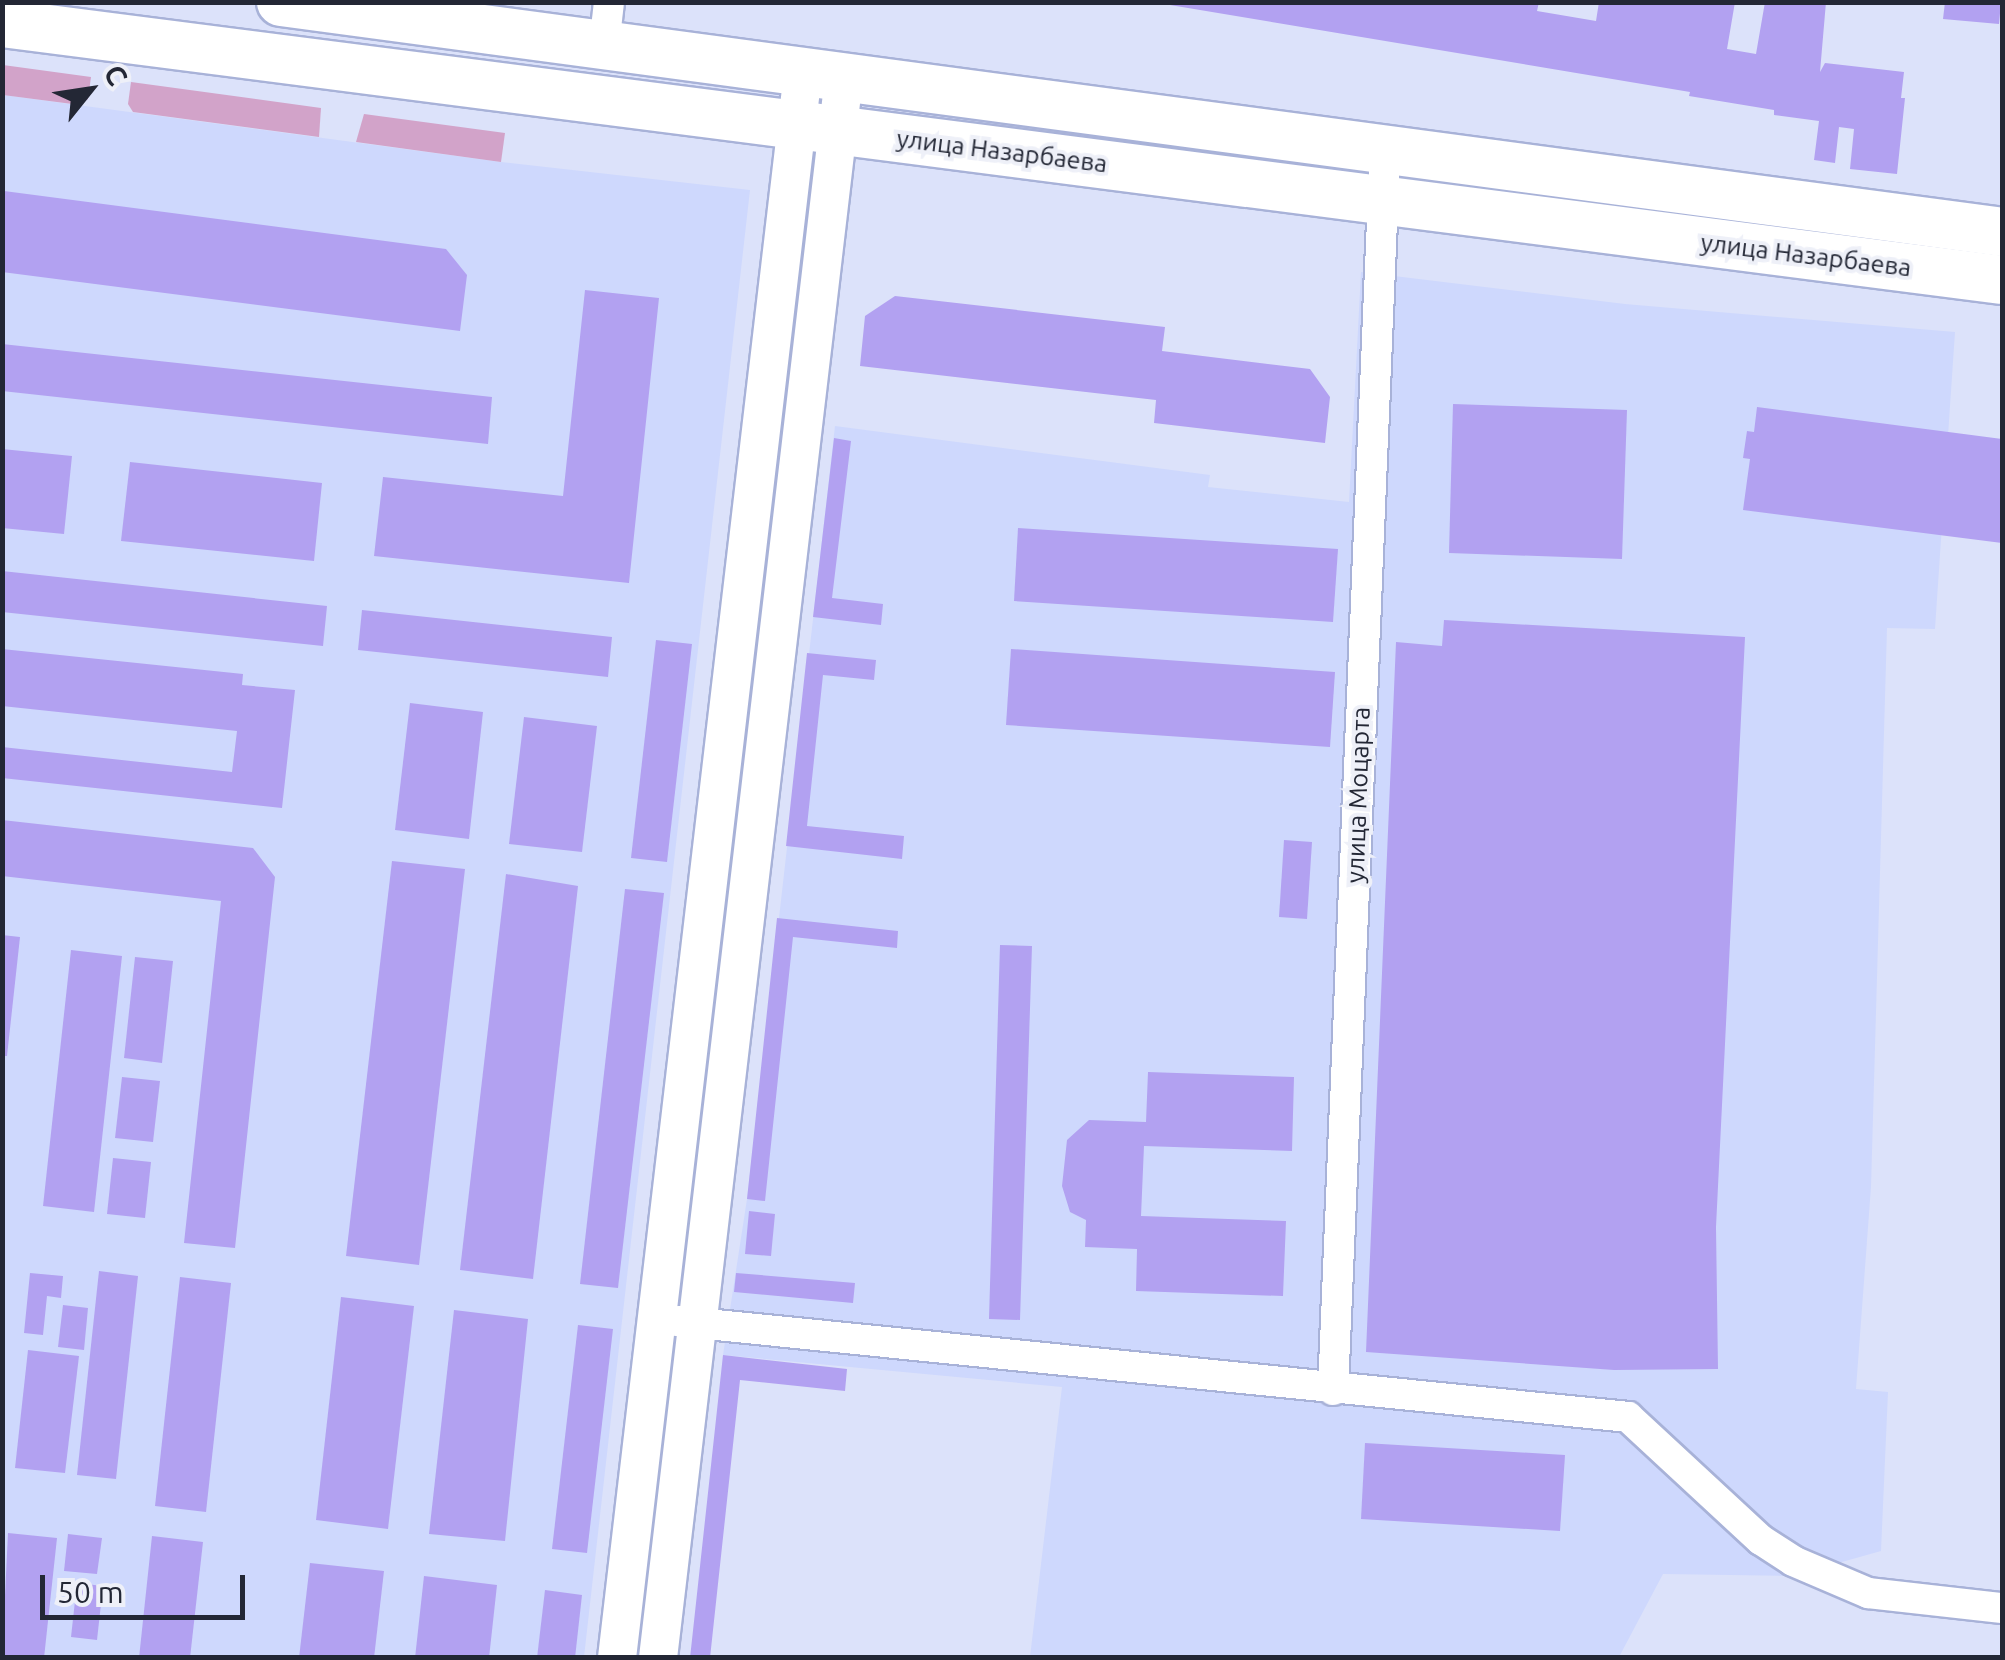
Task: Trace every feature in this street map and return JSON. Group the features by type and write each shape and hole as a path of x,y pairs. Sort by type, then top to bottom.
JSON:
{"main road":[{"name":"улица Назарбаева","path":"281,2 606,24 823,75 2002,232"},
{"name":"улица Назарбаева","path":"2,22 2002,280"}],"street":[{"path":"658,1658 698,1323 823,75"},
{"path":"617,1658 657,1319 817,127"},
{"name":"улица Моцарта","path":"1333,1390 1384,150"},
{"path":"657,1319 1628,1417 1761,1540 1794,1561 1868,1592 2002,1608"}],"shaded area":[{"path":"3,65 91,77 88,99 80,105 3,95"},
{"path":"131,82 321,108 319,137 133,112 128,104"},
{"path":"3,95 501,162 750,190 584,1657 3,1658"},
{"path":"364,114 505,133 501,162 356,142"},
{"path":"1361,272 1625,304 1955,332 1935,629 1887,628 1871,1187 1856,1389 1888,1392 1881,1551 1792,1576 1663,1574 1619,1657 1030,1657 1062,1387 723,1355 747,1199 835,426 1210,475 1208,487 1349,502"}],"building":[{"path":"1152,2 1539,2 1537,11 1596,21 1599,2 1735,2 1727,49 1756,54 1765,2 1826,2 1820,72 1825,63 1904,72 1897,174 1850,169 1854,129 1839,127 1835,163 1814,160 1819,121 1774,115 1774,110 1689,96 1690,92"},
{"path":"1945,2 2001,2 1999,24 1943,19"},
{"path":"4,191 446,249 467,275 460,331 2,272"},
{"path":"585,290 659,298 629,583 374,556 383,477 563,496"},
{"path":"895,296 1165,327 1162,351 1310,369 1330,397 1325,443 1154,423 1156,400 860,366 865,316"},
{"path":"2,344 492,397 488,444 2,391"},
{"path":"1453,404 1627,410 1622,559 1449,553"},
{"path":"1757,407 2002,439 2002,543 1743,510 1750,459 1743,458 1747,431 1754,432"},
{"path":"834,438 851,441 832,598 883,604 881,625 813,617"},
{"path":"2,449 72,456 64,534 2,528"},
{"path":"130,462 322,483 314,561 121,541"},
{"path":"1018,528 1338,549 1333,622 1014,601"},
{"path":"2,571 327,606 323,646 2,612"},
{"path":"362,610 612,637 608,677 358,650"},
{"path":"1444,620 1745,637 1716,1227 1718,1369 1614,1370 1366,1352 1396,642 1442,646"},
{"path":"656,640 692,644 667,862 631,858"},
{"path":"2,649 243,674 242,685 295,690 282,808 2,778 2,747 232,772 237,731 2,706"},
{"path":"1011,649 1335,672 1330,747 1006,725"},
{"path":"807,653 876,660 874,680 823,675 807,826 904,836 902,859 786,846"},
{"path":"410,703 483,712 469,839 395,830"},
{"path":"524,717 597,726 582,852 509,844"},
{"path":"2,820 253,848 275,877 235,1248 184,1243 221,901 2,876"},
{"path":"1284,840 1312,842 1307,919 1279,917"},
{"path":"392,861 465,869 419,1265 346,1256"},
{"path":"506,874 578,886 533,1279 460,1270"},
{"path":"625,889 664,893 618,1288 580,1284"},
{"path":"777,918 898,931 897,948 793,937 765,1201 747,1199"},
{"path":"2,935 20,937 7,1056 2,1056"},
{"path":"1000,945 1032,946 1020,1320 989,1319"},
{"path":"71,950 122,956 94,1212 43,1206"},
{"path":"135,957 173,961 162,1063 124,1058"},
{"path":"1148,1072 1294,1077 1292,1151 1144,1146 1141,1216 1286,1221 1283,1296 1136,1291 1137,1249 1085,1247 1086,1220 1070,1212 1062,1186 1067,1140 1089,1120 1146,1122"},
{"path":"122,1077 160,1081 153,1142 115,1138"},
{"path":"113,1158 151,1162 145,1218 107,1214"},
{"path":"749,1211 775,1214 771,1256 745,1254"},
{"path":"99,1271 138,1276 116,1479 77,1475"},
{"path":"30,1273 63,1276 61,1298 47,1296 43,1335 24,1333"},
{"path":"736,1273 855,1283 853,1303 734,1292"},
{"path":"180,1277 231,1283 206,1512 155,1506"},
{"path":"341,1297 414,1306 388,1529 316,1520"},
{"path":"63,1305 88,1308 84,1350 58,1347"},
{"path":"454,1310 528,1319 505,1541 429,1534"},
{"path":"578,1325 613,1329 587,1553 552,1549"},
{"path":"28,1350 79,1356 65,1473 15,1468"},
{"path":"723,1355 847,1369 845,1391 740,1380 710,1658 690,1658"},
{"path":"1365,1443 1565,1455 1560,1531 1361,1519"},
{"path":"8,1533 57,1538 44,1658 2,1658"},
{"path":"68,1534 102,1538 97,1574 64,1571"},
{"path":"152,1536 203,1542 190,1658 139,1658"},
{"path":"310,1563 384,1571 374,1658 299,1658"},
{"path":"424,1576 497,1585 489,1658 415,1658"},
{"path":"77,1583 103,1586 97,1640 71,1637"},
{"path":"545,1590 582,1595 575,1658 537,1658"}]}
